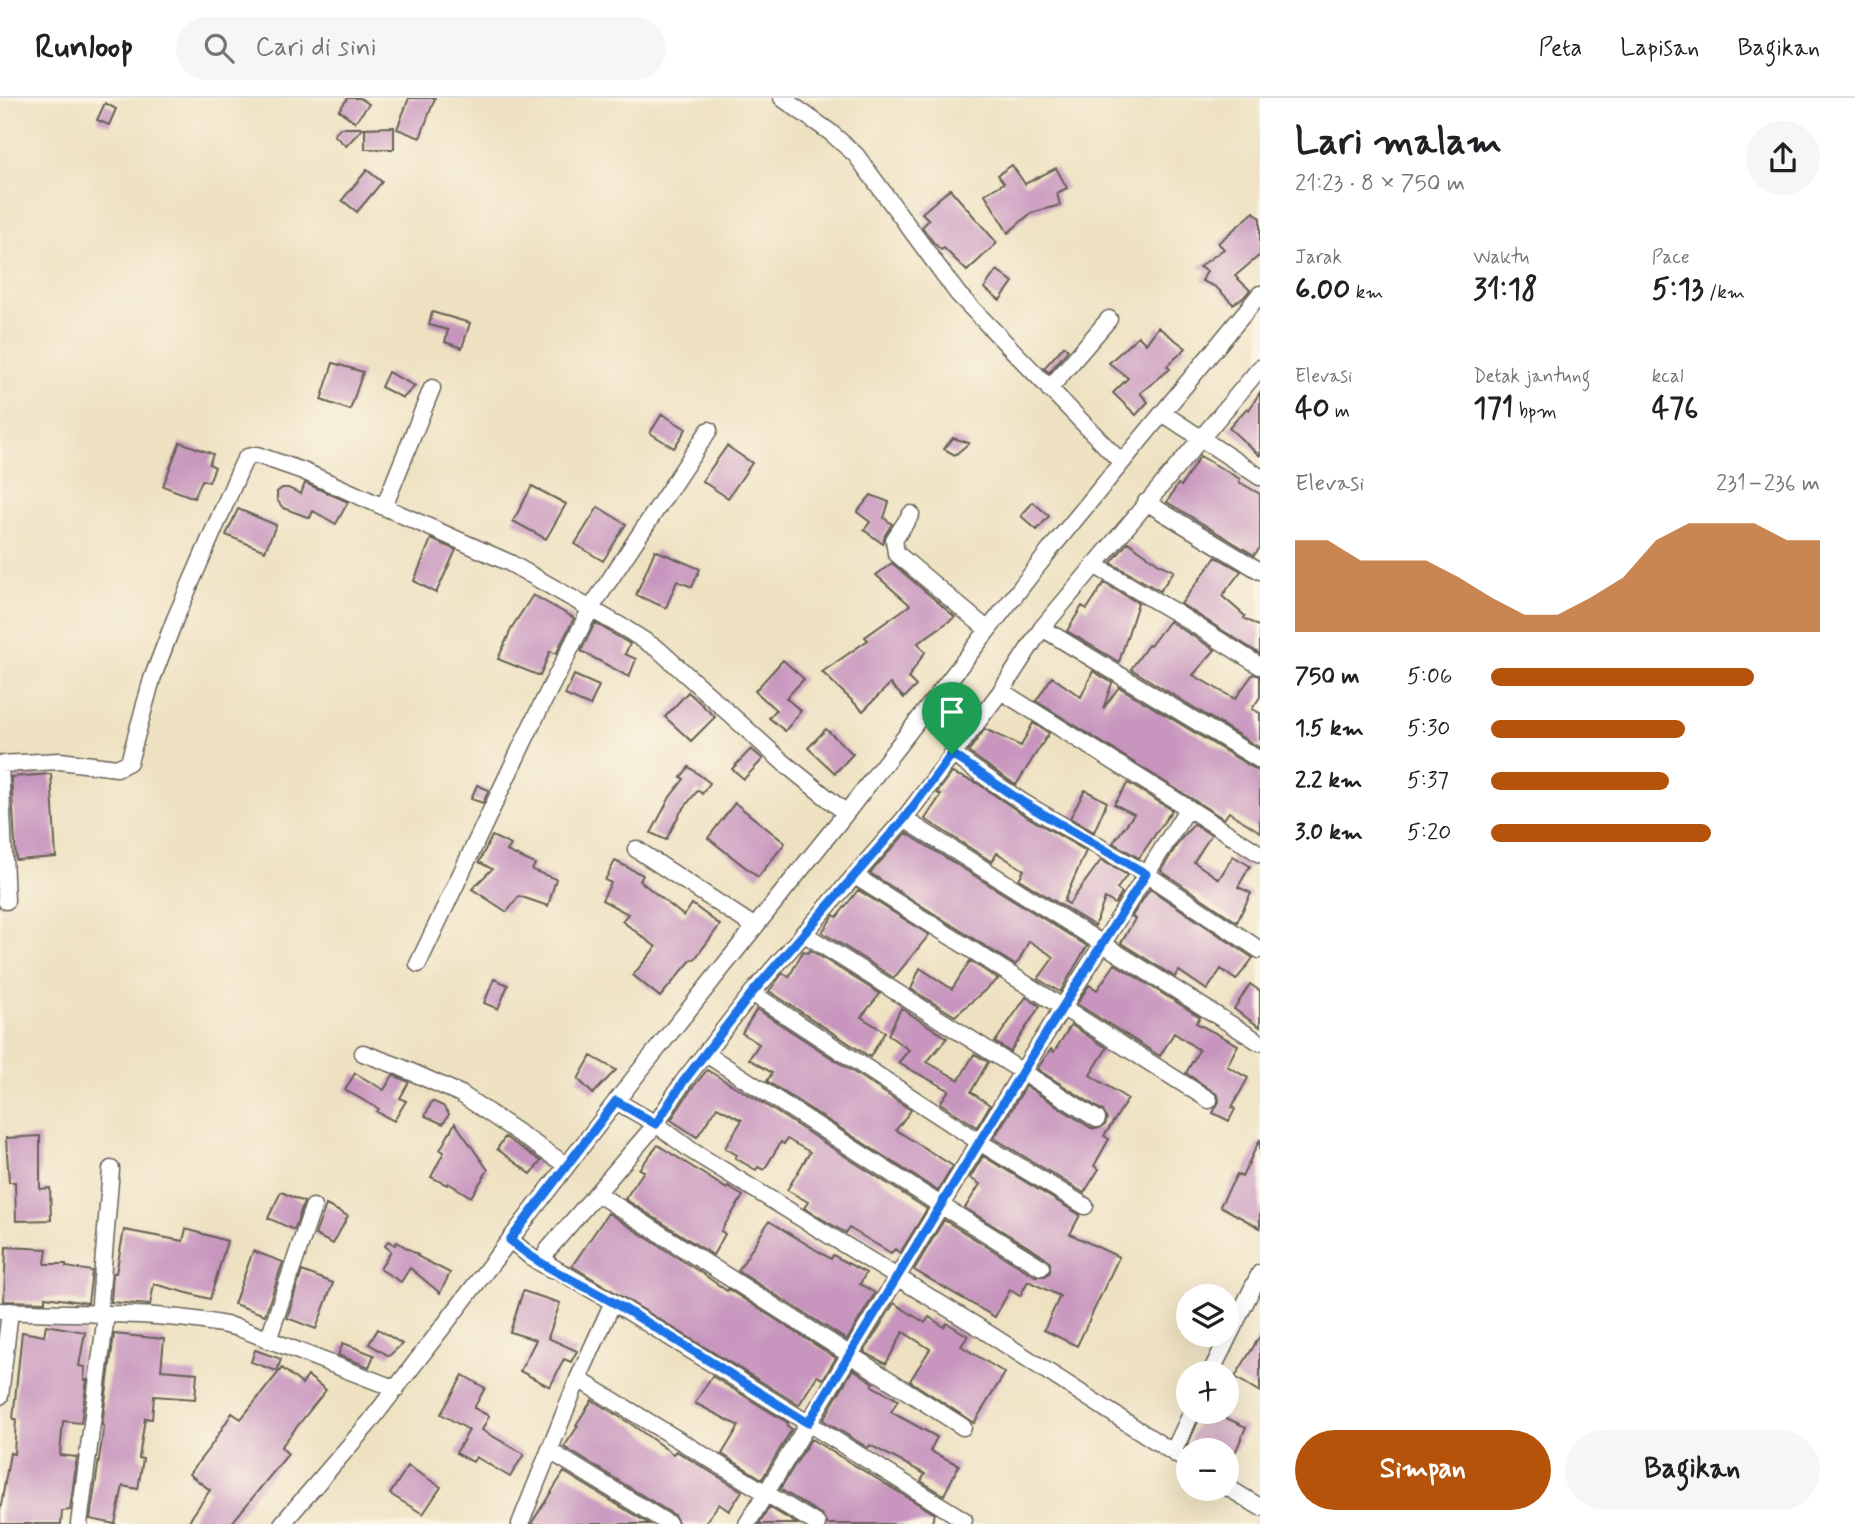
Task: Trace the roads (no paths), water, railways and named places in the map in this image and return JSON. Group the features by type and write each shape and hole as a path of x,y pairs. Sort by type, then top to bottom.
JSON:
{"street":[{"path":"782,98 844,144 909,224 958,294 1121,462"},
{"path":"282,1524 396,1389 566,1166 620,1103 988,630 1121,462 1167,416 1260,294"},
{"path":"1049,389 1109,319"},
{"path":"558,1271 546,1261 547,1251 598,1194 649,1119 683,1082 803,933 904,819 1001,691 1042,628 1197,436 1260,368"},
{"path":"384,507 432,388"},
{"path":"1167,416 1260,477"},
{"path":"418,964 534,720 591,608 709,430"},
{"path":"6,901 0,764 60,761 117,768 129,762 149,691 175,618 247,457 257,455 510,563 591,608 659,650 784,763 846,813"},
{"path":"1146,502 1260,571"},
{"path":"911,514 894,540 896,553 988,630"},
{"path":"1094,565 1260,666"},
{"path":"1042,628 1260,760"},
{"path":"1001,691 1260,854"},
{"path":"952,754 1024,803 1146,874 1260,950"},
{"path":"747,1524 1022,1072 1188,808"},
{"path":"904,819 1259,1042"},
{"path":"636,849 755,927"},
{"path":"855,876 1209,1100"},
{"path":"803,933 1097,1119"},
{"path":"752,993 981,1143 1085,1206"},
{"path":"363,1053 461,1094 566,1166"},
{"path":"706,1054 1041,1268"},
{"path":"620,1103 649,1119 692,1151 992,1335 1176,1454"},
{"path":"79,1524 103,1315 111,1169"},
{"path":"598,1194 849,1357 963,1427"},
{"path":"268,1340 313,1208"},
{"path":"510,1240 540,1264 558,1271 613,1302 964,1520"},
{"path":"1216,1361 1260,1273"},
{"path":"520,1524 578,1379 613,1302"},
{"path":"0,1396 5,1311 218,1323 239,1328 396,1389"},
{"path":"578,1379 817,1524"},
{"path":"1173,1452 1186,1424"},
{"path":"550,1451 669,1524"},
{"path":"1239,1494 1260,1507"}]}
